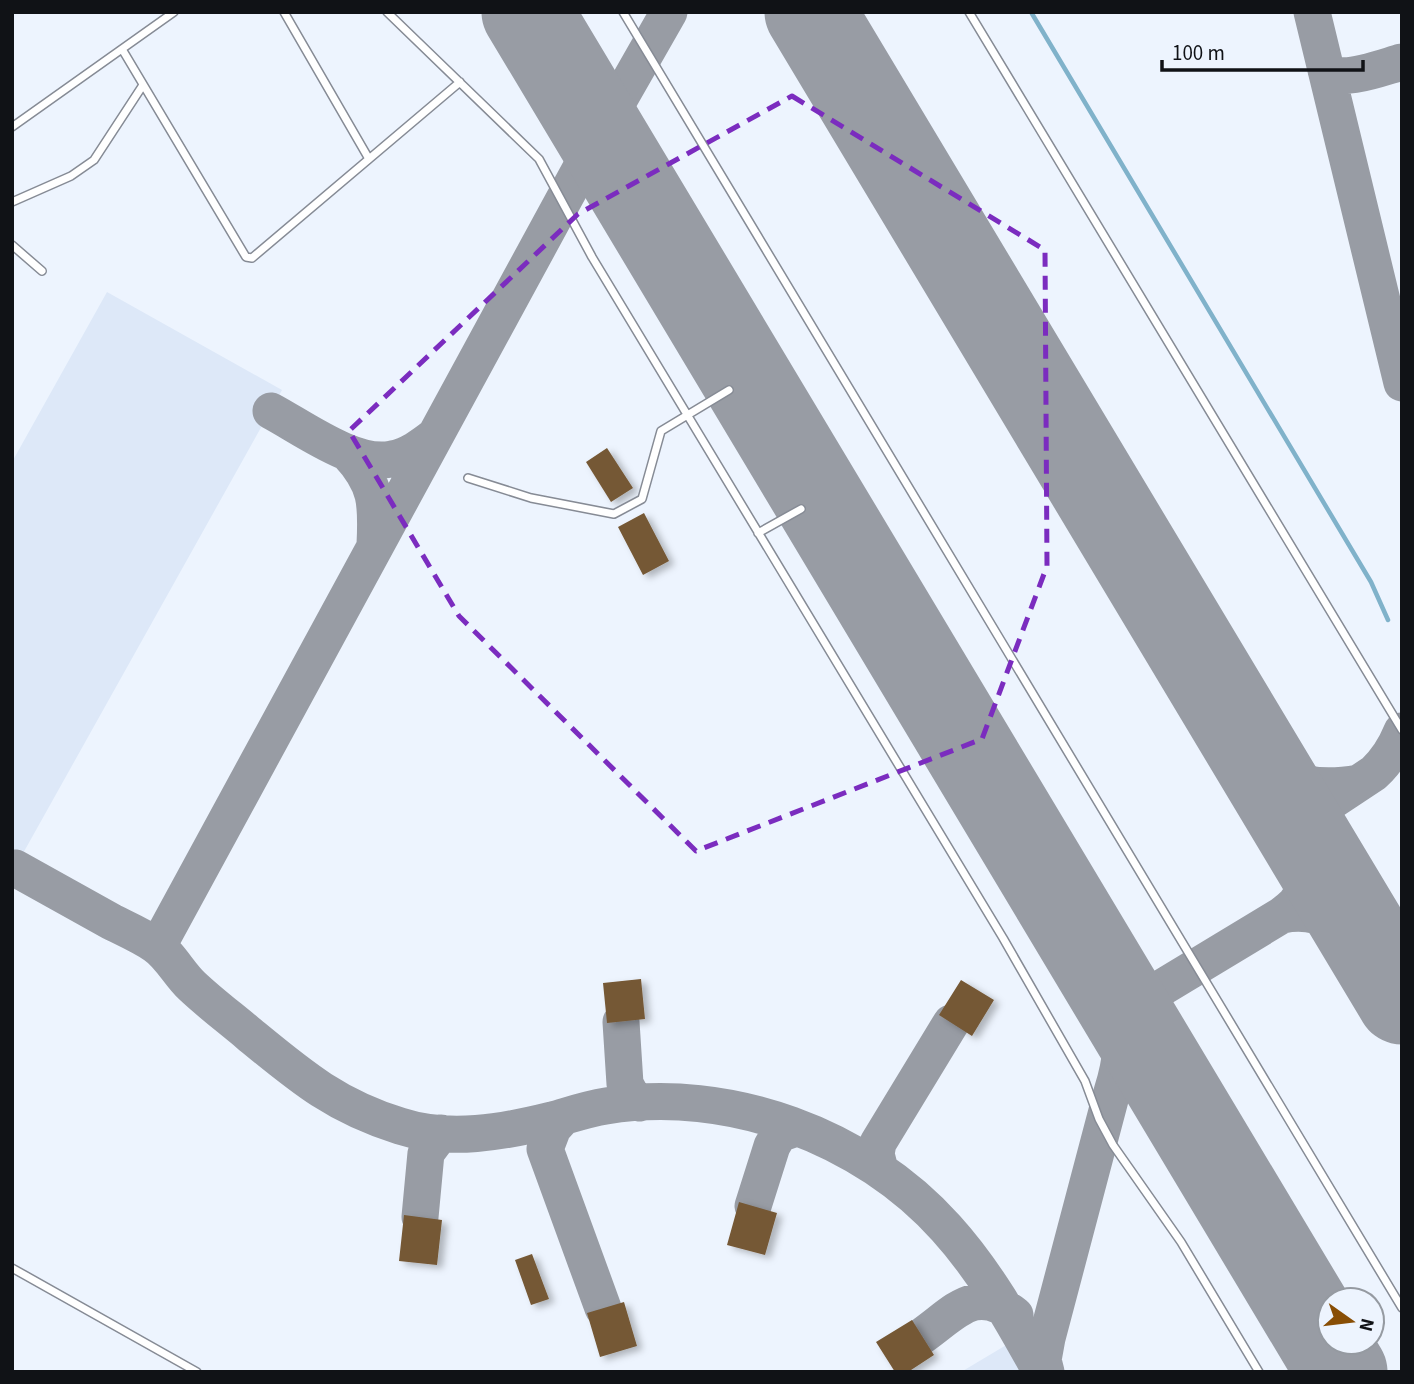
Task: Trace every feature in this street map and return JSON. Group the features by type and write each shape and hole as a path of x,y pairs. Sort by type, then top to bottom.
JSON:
{"lane":[{"path":"12,127 174,12"},
{"path":"284,12 369,159"},
{"path":"387,12 539,159 592,257 1003,938 1085,1081 1098,1119 1113,1145 1181,1242 1259,1372"},
{"path":"623,12 1402,1308"},
{"path":"969,12 1402,730"},
{"path":"122,49 246,257 252,258 460,82"},
{"path":"12,202 71,176 94,160 143,85"},
{"path":"12,245 42,271"},
{"path":"468,478 531,498 614,514 642,499 661,431 729,390"},
{"path":"758,533 801,509"},
{"path":"12,1268 197,1372"}],"highlighted area":[{"path":"792,96 1045,250 1047,566 982,739 696,851 459,616 349,431 578,214"}],"shaded area":[{"path":"107,292 282,390 12,873 12,462"},
{"path":"1013,1341 1031,1372 961,1372"}],"building":[{"path":"607,448 633,488 611,502 586,462"},
{"path":"644,513 669,561 643,575 618,527"},
{"path":"641,979 645,1019 607,1023 603,983"},
{"path":"961,980 994,1000 972,1036 939,1015"},
{"path":"739,1202 777,1213 765,1255 727,1245"},
{"path":"404,1215 442,1220 437,1265 399,1261"},
{"path":"532,1254 549,1299 531,1305 515,1260"},
{"path":"624,1302 637,1346 600,1357 587,1313"},
{"path":"912,1320 934,1355 908,1372 895,1372 876,1342"}],"waterway":[{"path":"1031,12 1371,582 1388,620"}],"taxiway":[{"path":"158,946 600,133 669,12"},
{"path":"1312,12 1402,383"},
{"path":"1326,70 1333,74 1352,75 1402,62"},
{"path":"576,94 598,101 620,97"},
{"path":"271,411 346,452 377,460 404,456 435,436"},
{"path":"348,453 365,475 373,495 375,545"},
{"path":"1297,824 1374,773 1390,754 1402,731"},
{"path":"1260,763 1307,784 1331,786 1359,783"},
{"path":"1111,986 1127,992 1153,993 1282,915 1293,905 1301,895 1305,873 1293,818"},
{"path":"15,868 155,945 199,992 302,1076 356,1109 400,1126 438,1134 476,1134 534,1124 599,1107 652,1102 699,1104 746,1112 791,1125 835,1144 875,1167 913,1196 946,1228 986,1279 1041,1372"},
{"path":"1282,915 1299,913 1328,920 1351,936 1384,970"},
{"path":"1112,1092 1121,1047 1119,1000"},
{"path":"621,1022 625,1084 632,1097 640,1103"},
{"path":"880,1170 876,1154 878,1143 951,1023"},
{"path":"1046,1372 1043,1360 1047,1338 1112,1092 1125,1083 1139,1079 1169,1084"},
{"path":"563,1117 553,1128 545,1149 603,1308"},
{"path":"753,1206 772,1146 779,1134 796,1128"},
{"path":"420,1217 426,1153 441,1133"},
{"path":"922,1336 956,1311 977,1302 1001,1306 1015,1315"}],"runway":[{"path":"527,12 1342,1372"},
{"path":"810,12 1402,999"}]}
